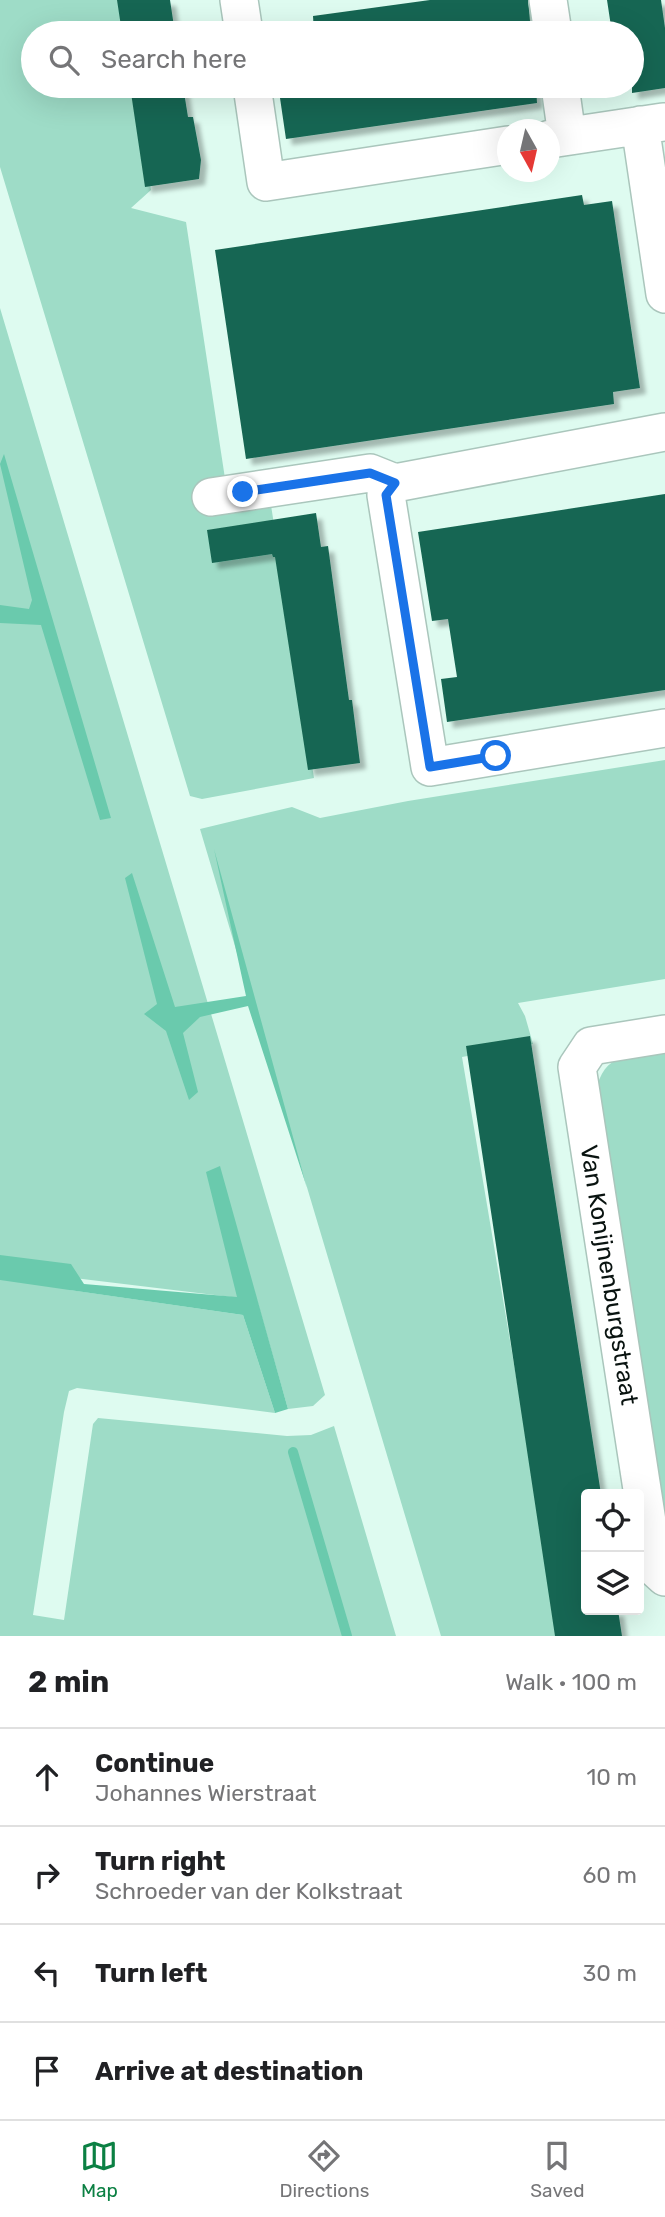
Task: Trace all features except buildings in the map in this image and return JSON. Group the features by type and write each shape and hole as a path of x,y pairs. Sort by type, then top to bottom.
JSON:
{"street":[{"path":"239,0 242,21"},
{"path":"548,0 551,21"},
{"path":"254,98 266,182 497,147"},
{"path":"559,119 560,98"},
{"path":"560,137 652,123 665,294"},
{"path":"211,498 370,473 395,483 665,432"},
{"path":"395,483 386,495 430,767 665,728"},
{"name":"Van Konijnenburgstraat","path":"665,1034 591,1046 577,1067 654,1567 665,1577"}],"shaded area":[{"path":"0,0 119,0 123,21 21,21 21,98 135,98 151,190 131,208 186,222 226,485 267,480 314,778 202,799 190,796 0,167"},
{"path":"0,308 325,1395 313,1406 288,1409 257,1300 66,1277 70,1290 243,1315 275,1413 77,1388 69,1391 33,1615 64,1620 93,1424 98,1418 287,1436 311,1435 334,1426 396,1636 0,1636"},
{"path":"4,454 111,818 100,820 41,625 0,623 0,605 29,609 32,600 0,464"},
{"path":"665,760 665,979 518,1003 525,1016 533,1044 462,1057 560,1636 441,1636 200,829 292,807 320,818 408,801"},
{"path":"214,849 307,1188 248,1006 200,1017 183,1033 198,1092 189,1100 166,1031 144,1014 157,1004 125,878 132,873 175,1007 246,996"},
{"path":"665,1051 665,1553 596,1092 605,1069 620,1058"},
{"path":"220,1166 288,1409 275,1413 243,1315 0,1280 0,1255 71,1264 84,1284 237,1297 206,1172"}],"waterway":[{"path":"293,1452 347,1636"}],"route":[{"path":"243,492 370,473 395,483 386,495 430,767 496,756"}]}
